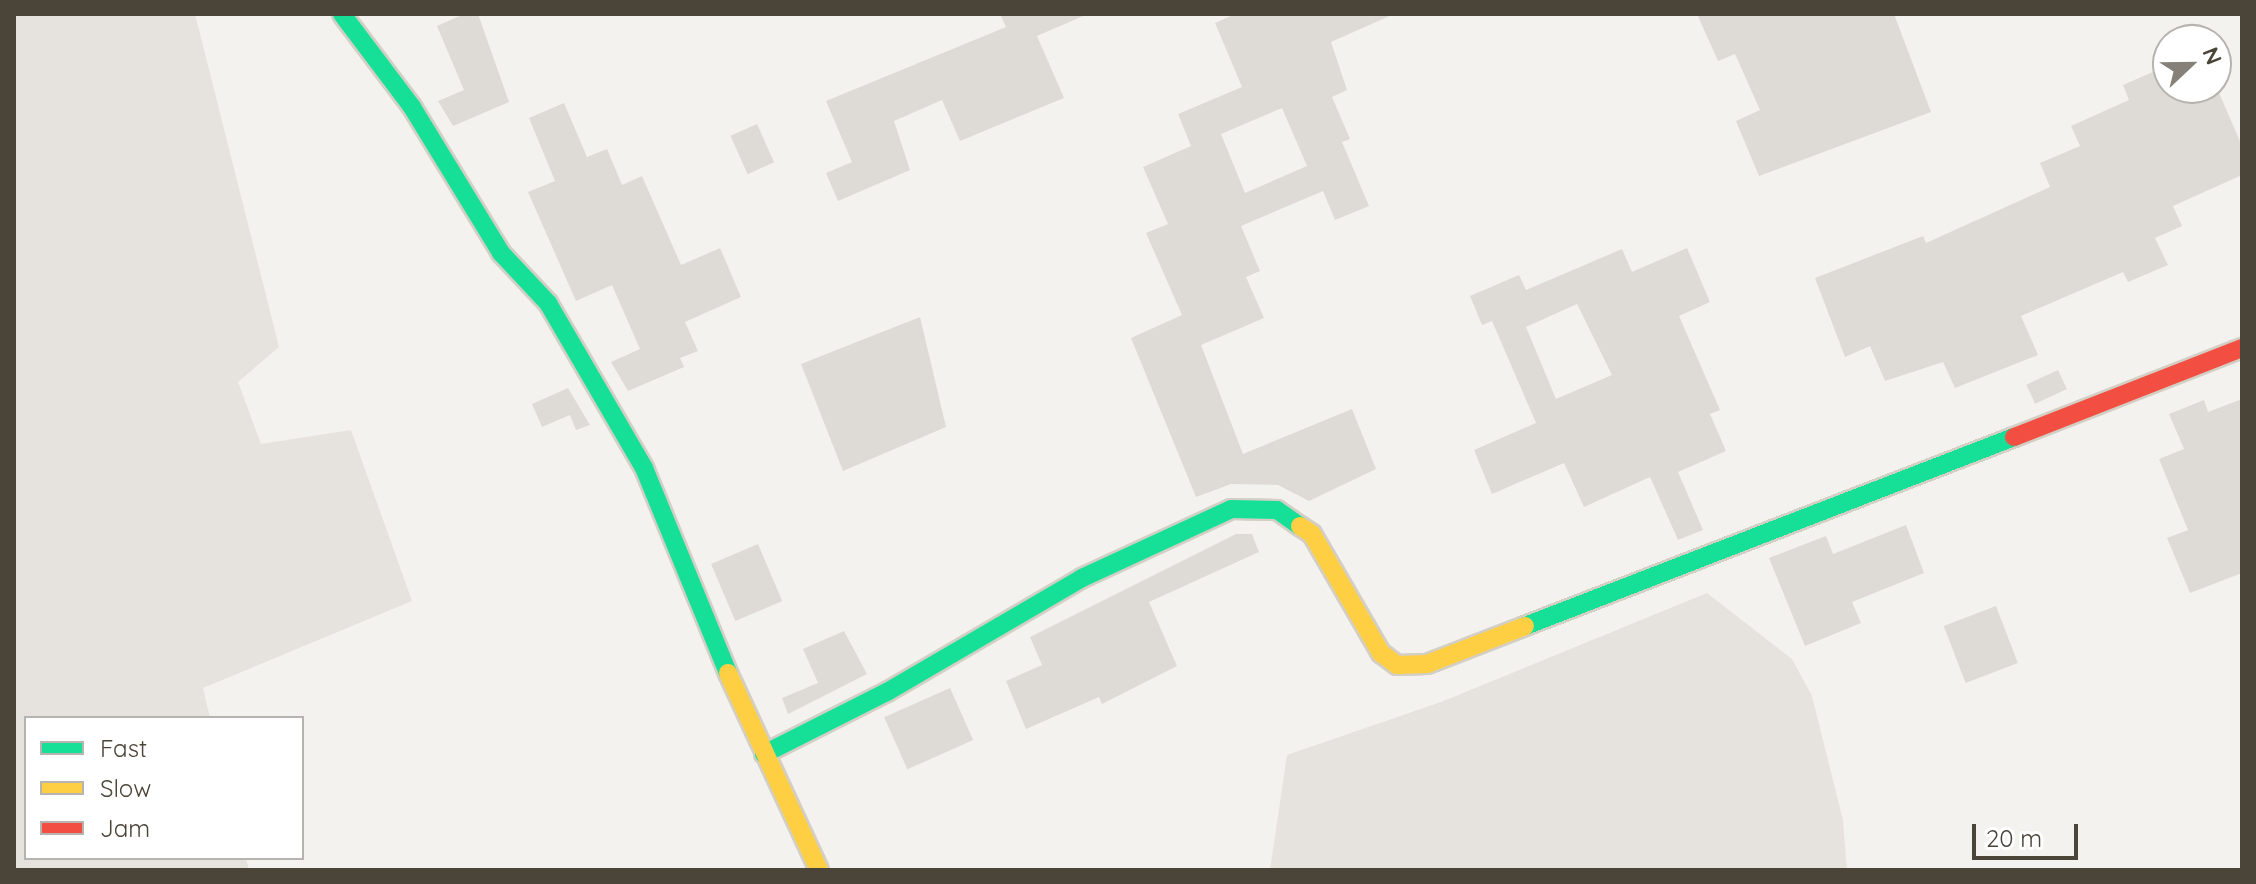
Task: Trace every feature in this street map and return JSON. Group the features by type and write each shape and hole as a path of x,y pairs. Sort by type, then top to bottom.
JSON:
{"street":[{"path":"342,14 412,107 501,253 548,303 644,468 764,754 819,870"},
{"path":"764,754 887,692 1082,578 1231,509 1277,510 1312,534 1381,653 1397,665 1427,664 2242,348"}],"shaded area":[{"path":"14,14 195,14 279,347 238,382 261,444 351,430 412,601 203,688 210,716 24,716 24,860 246,860 249,870 14,870"},
{"path":"1707,593 1792,659 1812,696 1843,820 1847,870 1270,870 1287,755 1441,702"}],"building":[{"path":"464,14 478,14 509,102 453,126 438,101 464,90 437,26"},
{"path":"1000,14 1088,14 1037,36 1064,98 960,141 942,100 894,121 910,170 838,201 826,173 852,162 826,101 1006,27"},
{"path":"1235,14 1394,14 1331,42 1347,90 1332,97 1350,139 1342,142 1369,206 1335,220 1323,191 1241,226 1260,271 1246,277 1264,318 1201,345 1243,454 1352,409 1376,469 1309,501 1278,485 1231,484 1196,497 1131,338 1182,315 1146,233 1168,224 1143,167 1191,146 1178,114 1242,87 1215,23","holes":["1282,108 1307,166 1245,193 1221,134"]},
{"path":"1697,14 1894,14 1931,112 1759,176 1736,121 1760,110 1735,54 1718,61"},
{"path":"2152,72 2152,104 2224,104 2242,146 2242,175 2173,206 2182,226 2155,238 2168,265 2128,282 2123,272 2021,316 2038,355 1955,388 1943,362 1885,381 1870,346 1845,357 1815,278 1923,236 1926,243 2050,187 2040,163 2080,146 2071,126 2129,100 2123,85"},
{"path":"564,103 587,157 607,149 622,185 642,176 681,265 720,248 741,297 685,322 698,351 680,358 684,367 628,391 611,362 640,349 612,285 576,301 528,192 555,181 529,118"},
{"path":"757,124 774,162 748,174 731,136"},
{"path":"1687,248 1710,302 1679,316 1720,410 1710,414 1726,451 1678,472 1703,530 1678,540 1650,477 1584,507 1564,463 1492,494 1474,450 1536,423 1492,321 1482,325 1470,296 1519,275 1526,290 1622,249 1632,272","holes":["1577,304 1612,375 1556,399 1526,327"]},
{"path":"920,317 946,427 843,471 801,364"},
{"path":"2058,370 2067,389 2035,404 2026,385"},
{"path":"568,388 590,425 576,430 570,415 542,427 532,404"},
{"path":"2242,399 2242,573 2190,593 2167,538 2188,530 2159,459 2184,449 2169,414 2204,400 2208,412"},
{"path":"1906,525 1924,573 1852,602 1861,623 1805,646 1769,558 1826,536 1833,554"},
{"path":"1236,534 1252,534 1259,552 1149,602 1177,666 1102,704 1099,697 1026,729 1006,681 1042,665 1030,637"},
{"path":"758,544 782,601 735,621 711,564"},
{"path":"1996,606 2018,663 1966,683 1944,626"},
{"path":"844,631 867,674 788,714 782,698 818,683 803,649"},
{"path":"950,688 973,740 907,769 884,717"}],"traffic: fast":[{"path":"342,14 412,107 501,253 548,303 644,468 728,673"},
{"path":"1525,626 2014,437"},
{"path":"764,754 887,692 1082,578 1231,509 1277,510 1300,526"}],"traffic: slow":[{"path":"1300,526 1312,534 1381,653 1397,665 1427,664 1525,626"},
{"path":"728,673 819,870"}],"traffic: jam":[{"path":"2014,437 2242,348"}]}
